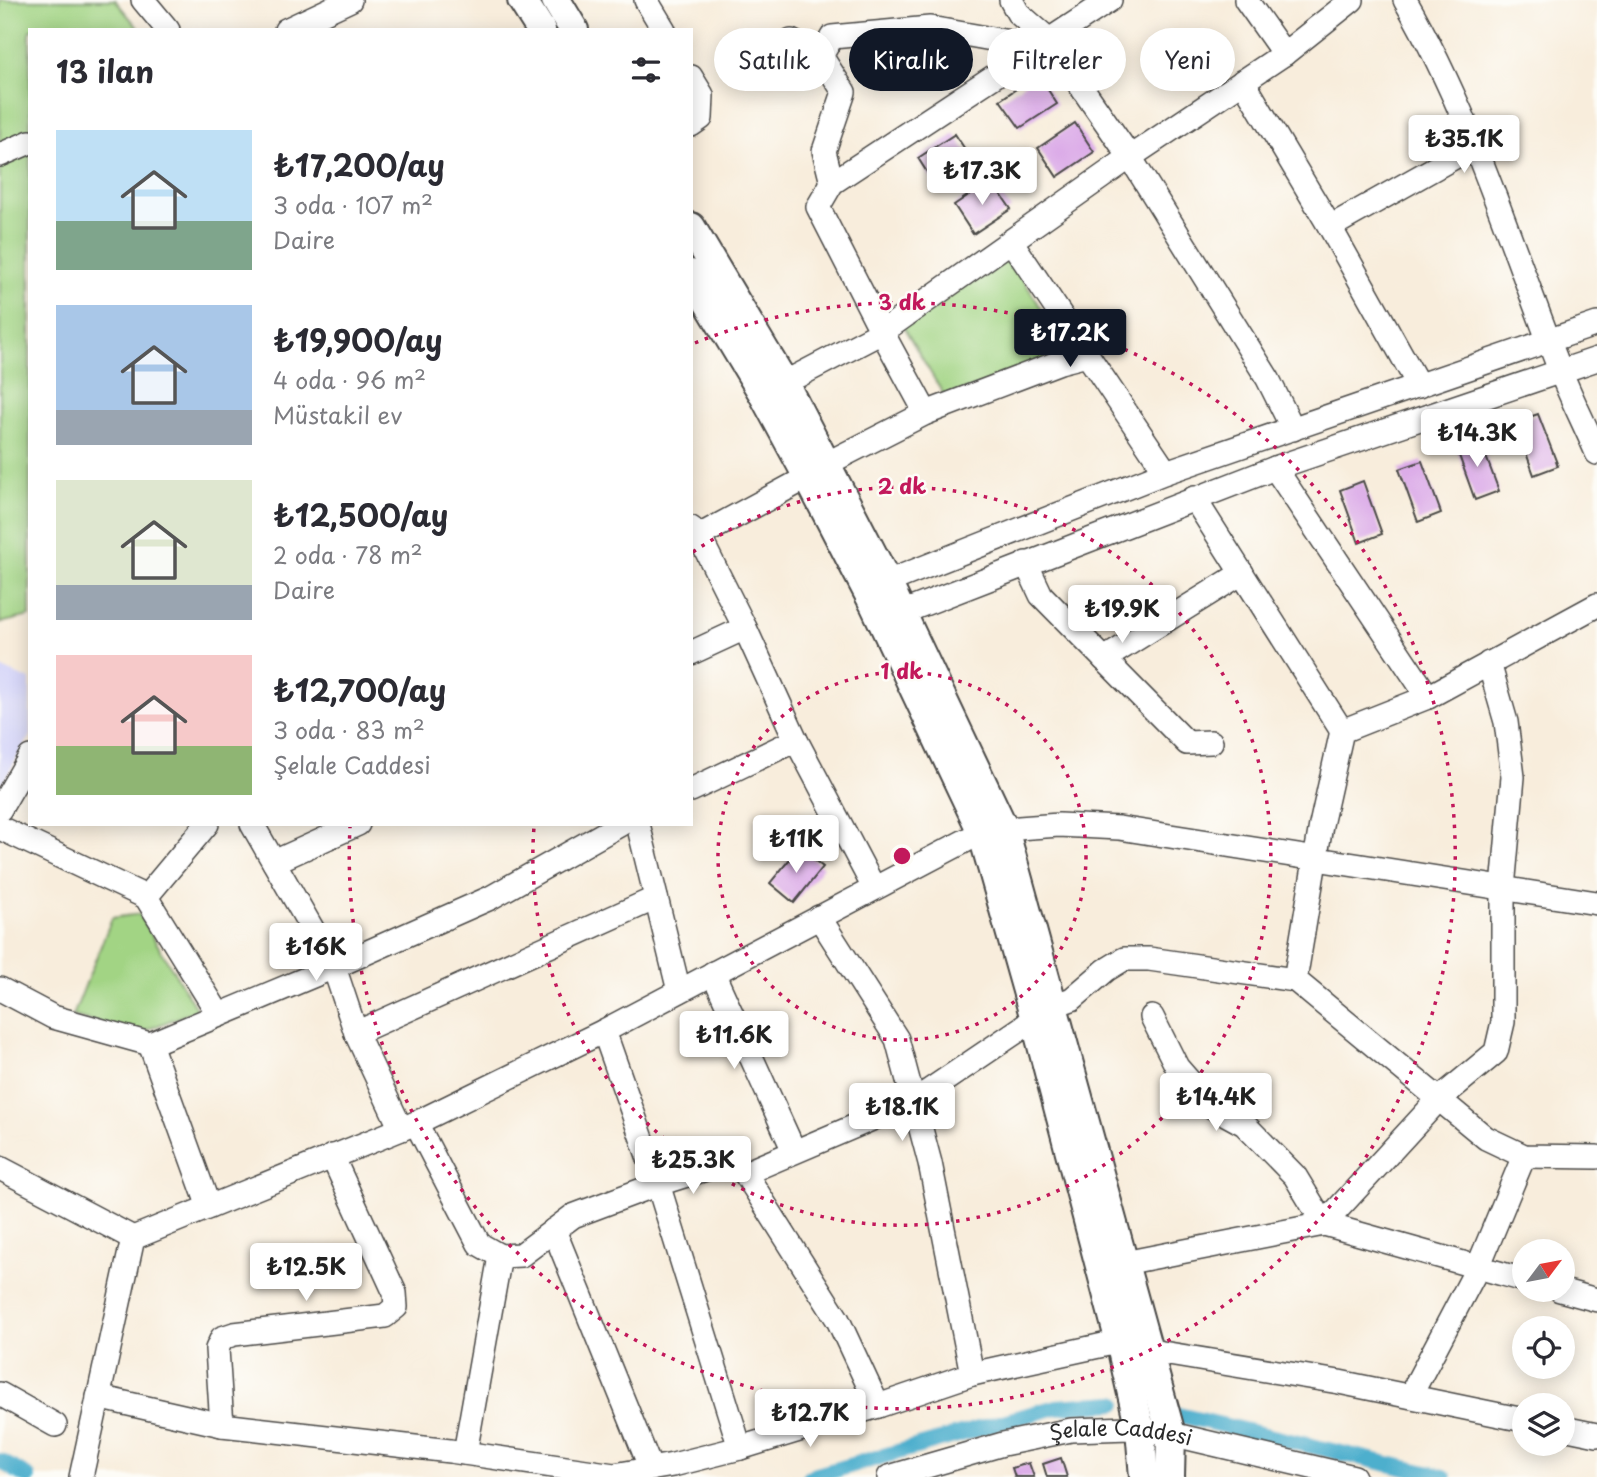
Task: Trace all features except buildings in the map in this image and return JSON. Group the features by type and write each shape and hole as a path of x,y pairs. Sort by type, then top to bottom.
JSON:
{"main road":[{"path":"522,0 540,28"},
{"path":"556,0 572,28"},
{"path":"693,230 784,383 817,471 874,604 993,830"},
{"path":"693,277 762,392 817,471 887,582 993,830 1134,1348 1171,1434 1170,1477"},
{"path":"1044,1012 1124,1263 1144,1477"}],"street":[{"path":"143,0 166,28"},
{"path":"290,28 350,0"},
{"path":"1011,0 1030,28"},
{"path":"1066,28 1110,0"},
{"path":"1246,0 1284,54"},
{"path":"784,383 882,332 1130,157 1284,54 1352,0"},
{"path":"1405,0 1435,53 1476,145 1548,339 1597,453"},
{"path":"652,2 663,28"},
{"path":"835,37 930,28 987,36"},
{"path":"832,183 824,152 844,92 835,78"},
{"path":"693,80 702,95 701,118 693,124"},
{"path":"926,413 818,208 832,183 987,80"},
{"path":"1243,81 1419,386"},
{"path":"1079,91 1130,157 1268,379 1293,429"},
{"path":"0,155 28,143"},
{"path":"1330,228 1476,145"},
{"path":"1011,241 1166,472"},
{"path":"887,582 1166,472 1597,324"},
{"path":"874,888 796,740 746,628 695,532 926,413 1060,362 1087,355"},
{"path":"901,613 1275,468 1597,359"},
{"path":"1275,468 1428,696"},
{"path":"1194,498 1342,731 1315,859 1295,980"},
{"path":"1027,563 1041,595 1186,743 1211,742"},
{"path":"1104,659 1241,573"},
{"path":"1342,731 1428,696 1597,605"},
{"path":"693,652 746,628"},
{"path":"1324,1224 1438,1100 1496,1052 1503,1022 1503,888 1513,777 1506,722 1489,663"},
{"path":"693,789 796,740"},
{"path":"0,809 28,760"},
{"path":"0,1168 133,1238 408,1126 604,1031 874,888 993,830 1059,825 1119,828 1597,903"},
{"path":"146,897 205,826"},
{"path":"253,826 334,967 356,1033 478,1244 500,1256 521,1255 573,1216 658,1184 728,1162 745,1173 838,1320 878,1406"},
{"path":"274,862 354,826"},
{"path":"0,989 53,1017 150,1044 490,898 617,826"},
{"path":"638,826 679,991"},
{"path":"0,828 146,897 219,1016"},
{"path":"356,1033 656,898"},
{"path":"819,917 897,1039 930,1163 972,1374"},
{"path":"745,1173 914,1101 1044,1012 1072,999 1124,958 1149,959 1295,980 1486,1138 1524,1156 1597,1157"},
{"path":"713,973 794,1151"},
{"path":"1152,1017 1177,1067 1211,1106 1244,1124 1295,1176 1324,1224"},
{"path":"604,1031 658,1184 740,1448"},
{"path":"150,1044 209,1207"},
{"path":"222,1425 217,1349 222,1338 234,1334 386,1316 396,1307 395,1293 332,1156"},
{"path":"1410,1396 1478,1267 1524,1156"},
{"path":"1124,1263 1324,1224 1512,1277"},
{"path":"554,1230 651,1469"},
{"path":"82,1473 133,1238"},
{"path":"465,1452 500,1256"},
{"path":"1575,1294 1597,1300"},
{"path":"98,1397 222,1425 465,1452 614,1475 740,1448 972,1374 1108,1344 1410,1396 1512,1417"},
{"path":"0,1394 55,1425"},
{"name":"Şelale Caddesi","path":"890,1477 1003,1444 1071,1430 1140,1429 1354,1477"},
{"path":"1575,1430 1597,1435"}],"shaded area":[{"path":"0,667 28,679 28,739 0,787"}],"green space":[{"path":"0,0 115,0 138,28 28,28 28,616 0,623"},
{"path":"1008,256 1071,355 945,397 903,326"},
{"path":"139,914 197,1010 139,1033 73,1016 112,918"}],"waterway":[{"path":"810,1477 1056,1407 1115,1403"},
{"path":"1174,1414 1444,1477"},
{"path":"0,1461 28,1477"}]}
